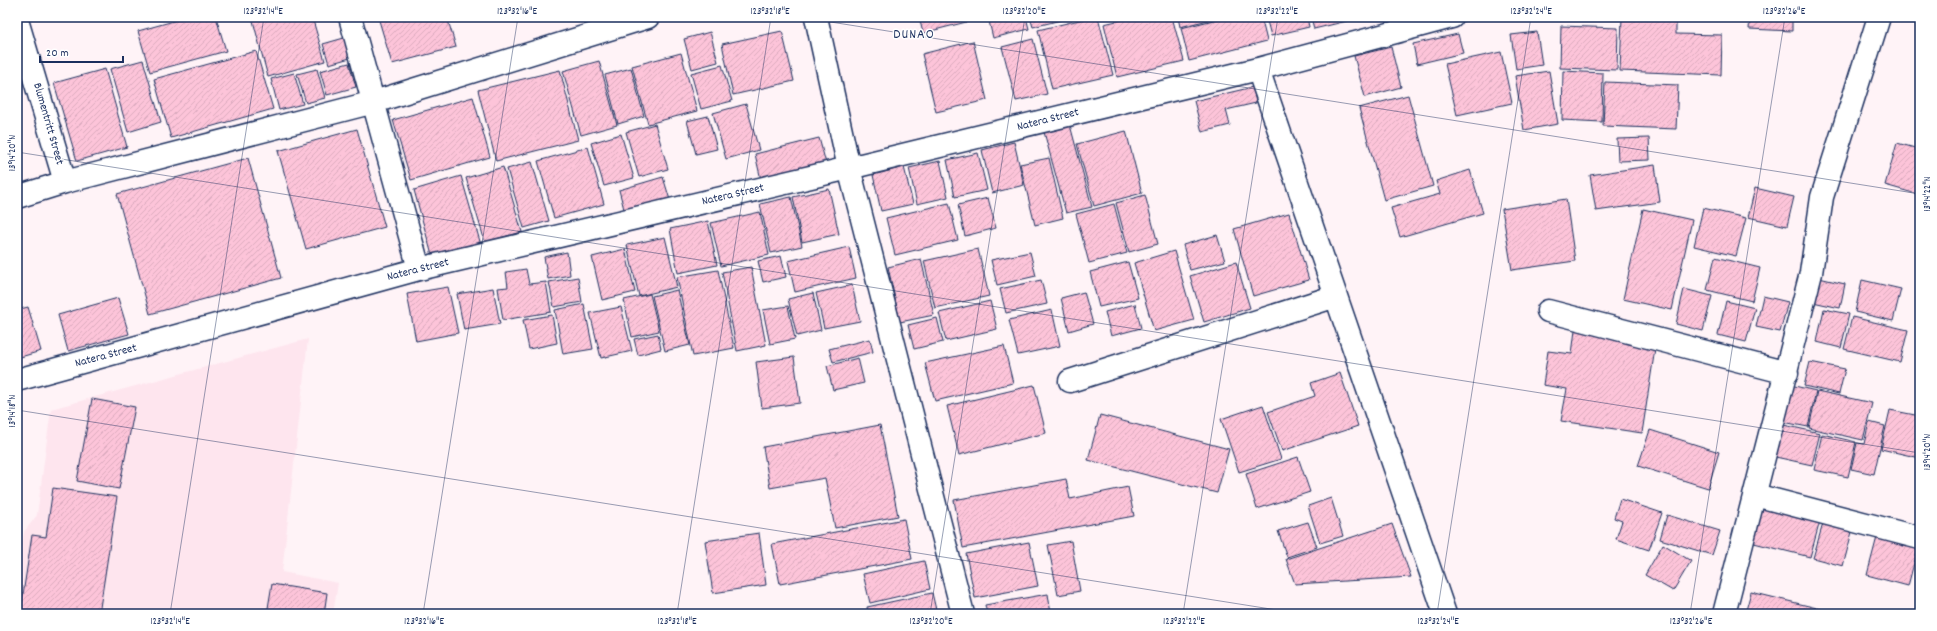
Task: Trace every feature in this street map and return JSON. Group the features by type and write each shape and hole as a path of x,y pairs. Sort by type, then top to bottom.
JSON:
{"street":[{"path":"17,21 34,17"},
{"path":"350,17 419,269"},
{"path":"17,197 65,182 374,102 648,17"},
{"path":"816,17 849,168 963,614"},
{"name":"Natera Street","path":"17,380 419,269 849,168 1258,69 1452,17"},
{"path":"1724,614 1787,373 1811,273 1822,197 1879,17"},
{"name":"Blumentritt Street","path":"17,21 65,182"},
{"path":"1258,69 1445,614"},
{"path":"1070,381 1336,296"},
{"path":"1548,311 1787,373"},
{"path":"1755,495 1920,538"}],"shaded area":[{"path":"308,339 282,572 338,583 333,614 17,614 17,568 24,532 37,515 51,409"}],"building":[{"path":"188,17 216,17 226,51 150,72 138,31"},
{"path":"252,17 312,17 325,61 268,77"},
{"path":"378,17 447,17 456,47 392,64"},
{"path":"919,17 981,17 982,18 923,33"},
{"path":"988,17 1026,17 1029,29 993,38"},
{"path":"1030,17 1065,17 1065,19 1033,27"},
{"path":"1092,17 1098,17 1113,75 1052,89 1038,30"},
{"path":"1133,17 1172,17 1184,61 1117,77 1104,24"},
{"path":"1178,17 1220,17 1180,27"},
{"path":"1226,17 1261,17 1267,41 1189,61 1181,28"},
{"path":"1266,17 1307,17 1309,27 1271,36"},
{"path":"1311,17 1347,17 1347,21 1314,29"},
{"path":"1622,17 1676,17 1676,34 1722,35 1721,75 1620,71"},
{"path":"1750,17 1792,17 1792,31 1749,29"},
{"path":"1561,26 1618,28 1617,70 1560,68"},
{"path":"782,31 794,81 733,95 722,44"},
{"path":"710,32 718,62 692,69 684,39"},
{"path":"1537,32 1542,65 1516,69 1511,35"},
{"path":"1458,34 1463,53 1417,64 1413,44"},
{"path":"344,38 350,58 329,64 323,44"},
{"path":"1033,39 1047,94 1016,101 1002,47"},
{"path":"973,41 987,100 936,112 922,54"},
{"path":"1391,47 1401,87 1365,97 1354,56"},
{"path":"256,51 273,109 171,138 154,79"},
{"path":"1501,52 1512,103 1457,115 1445,64"},
{"path":"681,53 697,111 648,124 632,66"},
{"path":"143,60 161,122 128,132 110,69"},
{"path":"599,61 617,125 581,135 563,71"},
{"path":"349,63 356,87 327,95 320,71"},
{"path":"722,65 732,101 701,109 691,73"},
{"path":"631,68 644,116 618,124 605,75"},
{"path":"105,69 127,147 77,161 54,83"},
{"path":"317,69 325,98 306,103 297,74"},
{"path":"560,70 578,140 496,161 478,90"},
{"path":"1549,71 1558,124 1524,130 1515,76"},
{"path":"1563,71 1603,73 1602,122 1562,120"},
{"path":"294,73 303,104 279,110 271,79"},
{"path":"1605,82 1678,85 1676,129 1603,126"},
{"path":"1253,87 1256,103 1226,110 1230,125 1202,132 1194,101"},
{"path":"1408,95 1433,186 1384,200 1359,108"},
{"path":"473,97 490,157 411,180 393,120"},
{"path":"746,104 759,150 726,159 713,113"},
{"path":"708,116 717,149 696,154 687,121"},
{"path":"655,124 668,169 639,177 626,132"},
{"path":"1070,125 1092,207 1066,213 1044,132"},
{"path":"357,129 385,227 306,249 278,151"},
{"path":"1126,131 1142,193 1094,206 1077,144"},
{"path":"1920,131 1920,195 1885,185 1897,143 1915,148"},
{"path":"621,134 634,178 604,186 591,143"},
{"path":"819,138 827,167 762,184 755,154"},
{"path":"1649,138 1650,160 1618,161 1617,139"},
{"path":"1014,142 1024,185 992,193 982,150"},
{"path":"588,147 604,204 554,218 538,161"},
{"path":"978,153 987,190 955,197 947,160"},
{"path":"248,158 281,278 150,314 117,194"},
{"path":"1049,158 1063,218 1035,225 1020,164"},
{"path":"940,161 948,197 917,204 909,168"},
{"path":"532,162 549,221 524,228 507,169"},
{"path":"1655,165 1660,202 1596,211 1590,175"},
{"path":"17,167 21,182 17,183"},
{"path":"503,167 522,232 485,242 466,178"},
{"path":"904,167 913,204 881,211 873,175"},
{"path":"1470,170 1483,213 1400,237 1391,208 1440,194 1436,181"},
{"path":"461,176 481,245 433,259 414,190"},
{"path":"663,177 670,200 625,213 619,190"},
{"path":"1755,188 1794,197 1787,226 1748,217"},
{"path":"829,189 839,234 802,242 793,197"},
{"path":"1145,195 1158,244 1129,252 1116,203"},
{"path":"791,197 802,246 771,253 760,204"},
{"path":"988,198 996,228 965,236 958,205"},
{"path":"1566,199 1575,261 1512,270 1502,209"},
{"path":"949,203 958,240 895,255 886,218"},
{"path":"1114,204 1127,253 1089,263 1076,214"},
{"path":"1703,208 1746,218 1736,256 1694,246"},
{"path":"1643,209 1692,220 1672,310 1623,299"},
{"path":"760,212 769,255 721,266 711,223"},
{"path":"1289,213 1309,280 1253,296 1234,229"},
{"path":"708,221 717,265 678,273 670,229"},
{"path":"1217,235 1225,261 1190,270 1183,245"},
{"path":"665,237 677,287 639,296 627,245"},
{"path":"849,247 856,278 795,292 788,261"},
{"path":"625,249 635,292 602,300 592,257"},
{"path":"978,249 989,296 935,308 924,261"},
{"path":"1174,251 1194,320 1154,331 1134,263"},
{"path":"567,252 570,275 548,279 544,257"},
{"path":"1030,252 1036,276 997,285 991,260"},
{"path":"781,256 786,277 763,282 758,261"},
{"path":"1715,257 1760,268 1752,301 1707,290"},
{"path":"921,259 934,315 900,322 888,267"},
{"path":"1128,262 1138,298 1099,307 1090,272"},
{"path":"1236,262 1250,308 1204,322 1190,276"},
{"path":"751,267 766,345 737,351 722,272"},
{"path":"526,269 529,284 546,282 551,312 503,320 498,288 508,287 506,272"},
{"path":"718,270 734,348 693,356 677,277"},
{"path":"578,277 582,302 554,307 549,282"},
{"path":"1819,278 1845,284 1840,308 1813,302"},
{"path":"1041,280 1047,304 1006,313 1000,289"},
{"path":"1862,280 1901,289 1893,321 1855,312"},
{"path":"852,285 860,321 824,328 816,293"},
{"path":"448,287 458,333 416,341 407,294"},
{"path":"493,288 500,324 464,330 457,294"},
{"path":"1684,289 1712,296 1703,331 1676,324"},
{"path":"677,290 690,345 665,351 652,296"},
{"path":"1084,292 1093,324 1069,331 1061,298"},
{"path":"813,293 821,330 797,336 788,299"},
{"path":"650,294 659,331 632,337 624,300"},
{"path":"1763,296 1788,302 1780,332 1756,327"},
{"path":"118,298 129,334 68,351 58,315"},
{"path":"990,301 997,329 946,341 939,313"},
{"path":"1726,301 1755,308 1746,342 1718,335"},
{"path":"584,304 593,349 563,354 555,310"},
{"path":"1135,304 1141,328 1111,336 1105,312"},
{"path":"788,306 795,339 770,344 763,310"},
{"path":"28,307 41,351 17,358 17,310"},
{"path":"621,307 632,351 601,358 590,313"},
{"path":"1824,309 1849,314 1841,348 1817,342"},
{"path":"1052,310 1060,346 1018,355 1009,320"},
{"path":"552,315 557,343 529,349 523,320"},
{"path":"1852,317 1908,330 1900,362 1844,349"},
{"path":"937,318 943,342 914,349 908,325"},
{"path":"1575,330 1656,342 1642,433 1561,421 1567,389 1543,385 1548,351 1572,354"},
{"path":"658,334 661,349 638,355 634,339"},
{"path":"870,339 873,352 833,362 829,349"},
{"path":"1004,346 1013,383 935,401 925,363"},
{"path":"794,357 800,403 762,408 756,362"},
{"path":"858,358 864,383 833,390 827,366"},
{"path":"1810,362 1845,369 1839,394 1804,386"},
{"path":"1340,373 1358,426 1282,451 1268,412 1315,396 1311,383"},
{"path":"1786,384 1816,391 1808,427 1778,421"},
{"path":"1034,385 1046,433 959,455 947,406"},
{"path":"1817,391 1872,403 1863,440 1809,428"},
{"path":"92,399 135,407 119,489 77,481"},
{"path":"1263,405 1281,459 1239,472 1221,419"},
{"path":"1890,410 1920,416 1920,458 1881,449"},
{"path":"1100,415 1229,449 1217,493 1088,460"},
{"path":"1869,422 1885,426 1874,474 1851,469 1857,443 1864,444"},
{"path":"1779,424 1820,433 1812,465 1771,456"},
{"path":"880,425 898,516 835,528 825,478 770,488 763,447"},
{"path":"1650,430 1719,452 1708,488 1638,466"},
{"path":"1822,434 1856,442 1848,477 1814,470"},
{"path":"1298,457 1310,492 1257,509 1246,474"},
{"path":"1066,479 1070,499 1128,487 1134,516 963,548 954,500"},
{"path":"53,488 117,497 99,614 20,614 32,535 46,537"},
{"path":"1331,498 1343,536 1320,543 1308,506"},
{"path":"1620,499 1662,513 1649,550 1616,539 1622,521 1614,518"},
{"path":"1760,506 1820,521 1810,557 1750,542"},
{"path":"1667,515 1720,531 1712,555 1660,539"},
{"path":"904,519 912,559 780,584 772,544"},
{"path":"1824,520 1853,528 1843,566 1813,558"},
{"path":"1308,522 1317,547 1287,557 1278,531"},
{"path":"1392,524 1411,577 1295,584 1286,559"},
{"path":"759,533 766,585 713,593 705,541"},
{"path":"1877,537 1918,548 1908,586 1867,575"},
{"path":"1071,541 1080,591 1058,595 1048,545"},
{"path":"1029,542 1038,586 975,598 966,554"},
{"path":"1663,544 1691,561 1673,591 1645,575"},
{"path":"924,561 930,589 870,603 863,574"},
{"path":"272,584 327,593 324,614 267,614"},
{"path":"1751,592 1821,609 1820,614 1745,614"},
{"path":"932,593 937,614 868,614 867,607"},
{"path":"1048,594 1051,614 987,614 985,605"}],"district":[{"name":"DUNAO","path":"914,35"}]}
